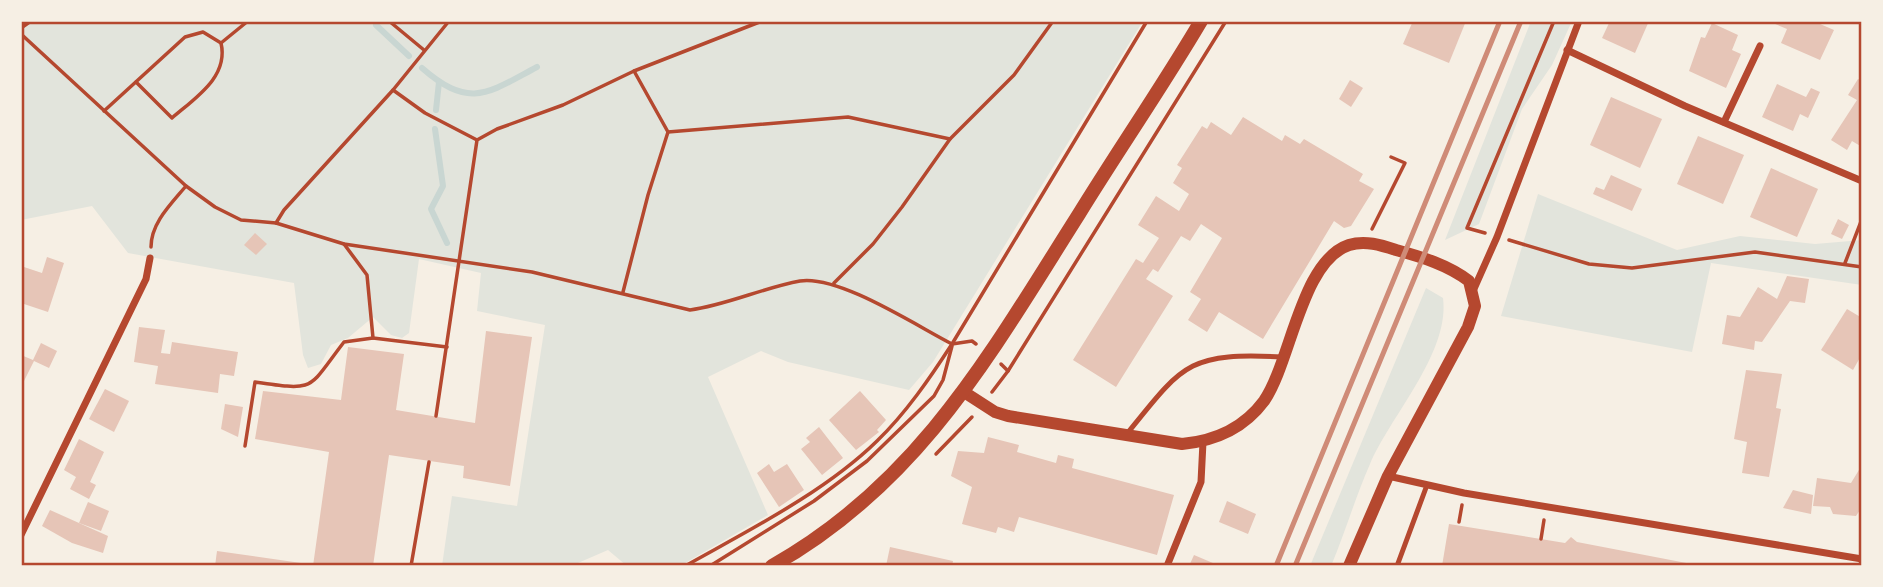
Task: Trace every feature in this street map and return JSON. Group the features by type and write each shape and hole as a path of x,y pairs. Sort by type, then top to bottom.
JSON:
{"main road":[{"path":"772,566 825,533 929,438 964,392 1201,21"}],"street":[{"path":"1472,292 1497,237 1579,21"},
{"path":"1724,122 1760,46"},
{"path":"1567,50 1862,181"},
{"path":"964,392 995,412 1008,416 1182,444 1203,442 1230,431 1264,401 1319,271 1339,250 1368,242 1444,265 1469,281 1475,306 1468,327 1388,476 1349,566"},
{"path":"21,535 146,279 150,258"},
{"path":"1167,566 1201,482 1203,442"},
{"path":"1388,476 1427,485 1862,559"}],"lane":[{"path":"1125,436 1167,383 1184,368 1214,358 1283,357"},
{"path":"1397,566 1427,485"}],"path":[{"path":"21,28 31,21"},
{"path":"221,43 248,21"},
{"path":"389,21 424,50"},
{"path":"276,223 311,178 393,90 449,21"},
{"path":"477,140 497,129 564,105 634,71 762,21"},
{"path":"834,283 902,208 950,139 1014,75 1053,21"},
{"path":"685,566 759,525 832,477 876,441 930,378 1147,21"},
{"path":"1008,371 1226,21"},
{"path":"1554,21 1467,228 1589,264 1632,268 1755,252 1862,267"},
{"path":"104,111 135,82 185,37 203,32 221,43 224,58 219,73 172,118 135,82"},
{"path":"21,34 186,186 230,216 276,223 344,244 532,272 690,310 710,307 740,296 802,281 834,283 952,344"},
{"path":"623,292 667,132 634,71"},
{"path":"393,90 425,113 477,140"},
{"path":"667,132 848,117 950,139"},
{"path":"436,416 477,140"},
{"path":"1368,242 1405,163 1391,157"},
{"path":"150,258 151,238 162,214 186,186"},
{"path":"1844,263 1862,219"},
{"path":"344,244 367,275 373,338"},
{"path":"245,446 255,382 299,389 314,382 344,342 373,338 447,347"},
{"path":"710,566 803,508 867,461 934,396 943,380 952,344"},
{"path":"411,566 429,461"},
{"path":"1541,539 1544,523"}],"shaded area":[{"path":"21,21 1143,21 933,362 909,390 788,362 761,351 708,377 768,515 680,566 627,566 608,550 571,566 442,566 452,496 517,506 545,325 477,311 481,273 419,259 409,333 402,338 391,335 373,317 348,338 331,345 321,364 308,368 303,355 294,283 128,253 92,206 21,220"},
{"path":"1531,21 1572,21 1552,65 1522,109 1479,224 1445,240"},
{"path":"1538,194 1677,250 1740,236 1815,244 1862,240 1862,285 1711,263 1692,352 1501,316"},
{"path":"1426,288 1443,298 1443,319 1429,362 1379,445 1331,566 1310,566"}],"building":[{"path":"1413,21 1466,21 1449,63 1403,44"},
{"path":"1610,21 1649,21 1635,53 1602,38"},
{"path":"1768,21 1813,21 1834,30 1820,60 1781,43 1787,29"},
{"path":"1712,23 1738,35 1732,50 1741,54 1726,88 1689,71 1701,37 1705,38"},
{"path":"1858,79 1862,81 1862,147 1852,141 1847,150 1831,140 1857,100 1848,95"},
{"path":"1350,80 1363,88 1351,107 1339,99"},
{"path":"1777,84 1806,97 1811,88 1820,92 1808,118 1800,114 1793,131 1762,117"},
{"path":"1611,97 1662,119 1640,168 1590,145"},
{"path":"1243,117 1282,141 1285,135 1300,144 1304,139 1363,174 1359,181 1374,189 1351,226 1344,228 1334,221 1263,339 1219,312 1207,332 1188,320 1201,299 1190,292 1222,238 1201,224 1190,241 1181,236 1158,272 1153,269 1146,279 1173,296 1116,387 1073,360 1136,259 1143,263 1159,238 1138,225 1156,196 1179,211 1189,194 1173,183 1182,168 1177,165 1202,126 1207,129 1211,122 1231,135"},
{"path":"1698,136 1744,155 1723,204 1677,184"},
{"path":"1771,168 1818,189 1797,237 1750,217"},
{"path":"1611,175 1642,189 1632,211 1593,194 1596,187 1604,190"},
{"path":"1838,219 1849,225 1842,239 1831,234"},
{"path":"255,233 267,244 256,255 244,245"},
{"path":"47,257 64,263 48,312 21,303 21,266 42,273"},
{"path":"1787,276 1809,279 1805,303 1790,301 1762,342 1755,341 1754,350 1722,344 1727,315 1740,317 1758,287 1777,299"},
{"path":"1847,309 1862,318 1862,354 1853,370 1821,350"},
{"path":"139,327 165,330 161,353 170,354 172,342 238,352 234,376 220,374 218,393 155,384 158,366 134,362"},
{"path":"486,331 532,337 510,486 463,478 464,466 389,455 373,566 313,566 329,452 255,439 263,391 341,400 348,347 404,354 396,410 475,423"},
{"path":"41,343 57,351 49,368 34,361 21,387 21,355 33,360"},
{"path":"1746,370 1782,374 1776,408 1781,409 1769,477 1742,473 1747,442 1734,439"},
{"path":"105,389 129,401 114,432 89,419"},
{"path":"860,391 886,420 877,430 879,432 856,450 829,420"},
{"path":"225,404 243,407 238,437 221,429"},
{"path":"819,427 843,458 822,475 801,449 810,442 806,438"},
{"path":"988,437 1019,445 1017,452 1056,463 1058,455 1074,459 1072,468 1174,495 1157,555 1019,517 1014,532 998,527 996,533 962,524 972,487 951,476 958,451 984,453"},
{"path":"79,439 104,452 90,482 96,485 89,499 70,489 76,477 64,470"},
{"path":"769,464 774,472 787,464 804,490 779,507 757,473"},
{"path":"1862,465 1862,507 1856,516 1833,514 1830,507 1813,506 1817,478 1851,483"},
{"path":"1793,490 1813,495 1811,514 1783,508"},
{"path":"1227,501 1256,514 1248,534 1219,522"},
{"path":"88,502 109,511 101,531 79,523"},
{"path":"50,510 108,536 103,553 72,543 42,526"},
{"path":"1449,524 1565,543 1571,537 1577,542 1702,566 1442,566"},
{"path":"890,547 953,561 952,566 886,566"},
{"path":"217,551 308,564 308,566 215,566"},
{"path":"1194,555 1220,566 1189,566"}],"waterway":[{"path":"376,25 409,56"},
{"path":"422,68 453,89 479,93 492,90 537,67"},
{"path":"436,110 439,82"},
{"path":"435,129 443,186 431,209 447,243"}],"railway":[{"path":"1276,566 1500,21"},
{"path":"1295,566 1521,21"}]}
